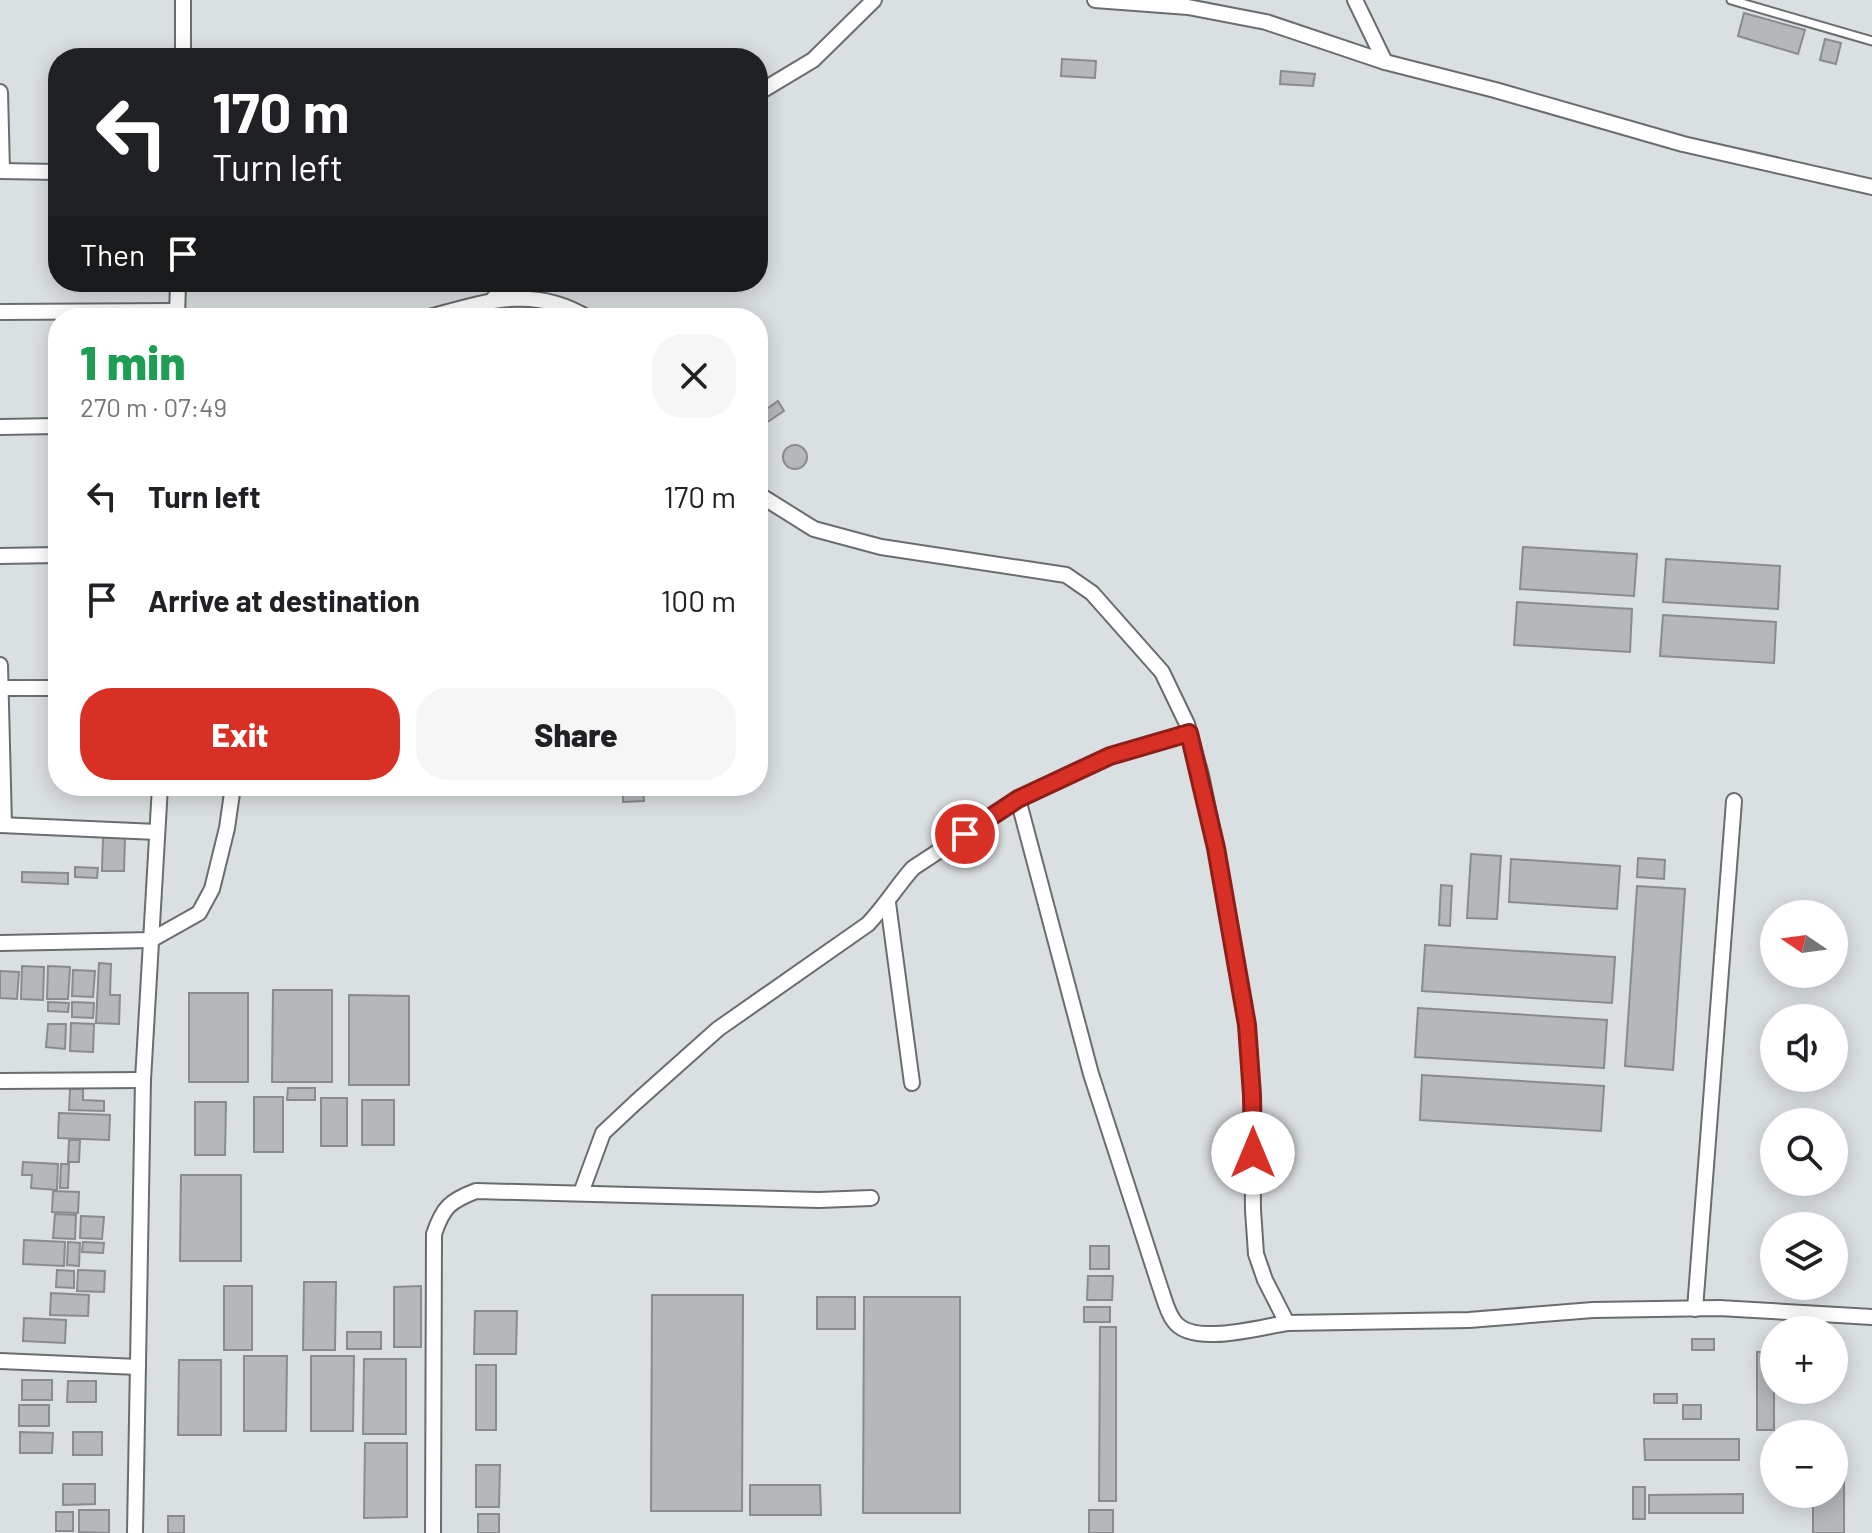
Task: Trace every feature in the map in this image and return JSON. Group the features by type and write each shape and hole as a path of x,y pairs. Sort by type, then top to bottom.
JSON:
{"street":[{"path":"183,0 183,48"},
{"path":"768,87 813,60 874,0"},
{"path":"1095,0 1188,7 1266,22 1385,62 1683,144 1872,187"},
{"path":"1355,0 1385,62"},
{"path":"0,92 1,171 48,172"},
{"path":"492,299 502,292"},
{"path":"461,308 492,299 548,300 566,308"},
{"path":"0,312 48,313"},
{"path":"0,427 48,426"},
{"path":"768,500 814,529 881,547 1066,575 1092,593 1162,672 1189,733 1216,848 1247,1025 1256,1254 1265,1280 1287,1323"},
{"path":"0,556 48,555"},
{"path":"0,665 2,825 157,832"},
{"path":"1,688 48,688"},
{"path":"581,1193 603,1133 718,1029 868,924 888,903 913,868 1018,799 1110,756 1189,733"},
{"path":"135,1533 143,1080 159,796"},
{"path":"0,943 151,940 199,913 212,889 232,796"},
{"path":"1018,799 1091,1074 1160,1287 1173,1321 1182,1330 1204,1336 1287,1323 1469,1320 1593,1310 1695,1309 1872,1317"},
{"path":"1695,1309 1734,801"},
{"path":"888,903 912,1083"},
{"path":"0,1081 143,1080"},
{"path":"433,1533 434,1234 441,1214 456,1199 476,1191 819,1200 871,1198"},
{"path":"0,1361 138,1367"}],"lane":[{"path":"1731,0 1872,41"}],"building":[{"path":"1744,13 1805,30 1798,54 1738,36"},
{"path":"1825,39 1841,43 1836,64 1820,60"},
{"path":"1062,59 1096,61 1095,78 1061,76"},
{"path":"1281,71 1315,74 1313,86 1280,84"},
{"path":"778,401 784,411 768,422 768,408"},
{"path":"795,445 803,449 807,457 803,465 795,469 787,465 783,457 787,449"},
{"path":"1523,547 1637,554 1634,596 1520,589"},
{"path":"1666,559 1780,566 1778,609 1663,602"},
{"path":"1517,602 1632,609 1630,652 1514,645"},
{"path":"1663,615 1776,622 1774,663 1660,656"},
{"path":"623,796 644,796 644,801 623,802"},
{"path":"103,838 125,838 124,871 102,871"},
{"path":"1471,854 1501,856 1497,919 1467,918"},
{"path":"1638,858 1665,860 1664,879 1637,877"},
{"path":"1511,859 1620,866 1617,909 1509,902"},
{"path":"75,867 98,868 97,878 75,877"},
{"path":"22,872 68,873 68,884 22,882"},
{"path":"1441,885 1452,886 1450,926 1439,925"},
{"path":"1637,886 1685,889 1673,1070 1625,1066"},
{"path":"1425,945 1615,957 1612,1003 1422,991"},
{"path":"99,963 111,964 110,995 120,995 119,1024 96,1023"},
{"path":"22,966 44,967 43,1000 21,999"},
{"path":"48,966 70,967 68,999 47,999"},
{"path":"73,970 95,971 93,997 72,996"},
{"path":"0,971 19,972 17,999 0,998"},
{"path":"273,990 332,990 332,1082 272,1082"},
{"path":"189,993 248,993 248,1082 189,1082"},
{"path":"349,995 409,996 409,1085 349,1085"},
{"path":"48,1002 69,1003 68,1012 48,1011"},
{"path":"72,1002 94,1003 93,1018 72,1017"},
{"path":"1418,1008 1607,1020 1604,1068 1415,1057"},
{"path":"71,1023 94,1024 93,1052 70,1051"},
{"path":"48,1024 66,1024 65,1049 46,1047"},
{"path":"1422,1075 1604,1086 1601,1131 1420,1120"},
{"path":"288,1088 315,1088 315,1100 287,1100"},
{"path":"70,1089 83,1089 83,1100 104,1101 104,1111 69,1110"},
{"path":"254,1097 283,1097 283,1152 254,1152"},
{"path":"321,1098 347,1098 347,1146 321,1146"},
{"path":"362,1100 394,1100 394,1145 362,1145"},
{"path":"195,1102 226,1102 225,1155 195,1155"},
{"path":"59,1113 110,1115 109,1140 58,1138"},
{"path":"69,1140 80,1140 79,1162 68,1162"},
{"path":"23,1162 58,1164 57,1190 31,1188 32,1175 22,1175"},
{"path":"61,1164 69,1164 68,1188 60,1188"},
{"path":"181,1175 241,1175 241,1261 180,1261"},
{"path":"53,1191 79,1192 78,1213 52,1212"},
{"path":"55,1214 76,1215 75,1239 53,1238"},
{"path":"81,1216 104,1217 102,1239 80,1238"},
{"path":"24,1240 65,1242 64,1266 23,1264"},
{"path":"68,1242 80,1243 79,1266 67,1265"},
{"path":"83,1242 104,1243 103,1253 82,1252"},
{"path":"1090,1246 1109,1246 1109,1269 1090,1269"},
{"path":"57,1270 74,1271 74,1288 56,1287"},
{"path":"78,1270 105,1271 104,1292 77,1291"},
{"path":"1088,1276 1113,1276 1112,1300 1087,1300"},
{"path":"304,1282 336,1282 335,1350 303,1350"},
{"path":"224,1286 252,1286 252,1350 224,1350"},
{"path":"421,1286 421,1347 394,1347 394,1287"},
{"path":"51,1293 89,1295 88,1316 50,1315"},
{"path":"652,1295 743,1295 742,1511 651,1511"},
{"path":"817,1297 855,1297 855,1329 817,1329"},
{"path":"864,1297 960,1297 960,1513 863,1513"},
{"path":"1084,1307 1110,1307 1110,1322 1084,1322"},
{"path":"475,1311 517,1311 516,1354 474,1354"},
{"path":"24,1318 66,1320 65,1343 23,1341"},
{"path":"1100,1327 1116,1327 1116,1501 1099,1501"},
{"path":"347,1332 381,1332 381,1349 347,1349"},
{"path":"1692,1339 1714,1339 1714,1350 1692,1350"},
{"path":"1757,1352 1760,1352 1760,1404 1774,1404 1774,1420 1760,1420 1760,1430 1757,1430"},
{"path":"244,1356 287,1356 286,1431 244,1431"},
{"path":"311,1356 354,1356 353,1431 311,1431"},
{"path":"364,1359 406,1359 406,1434 363,1434"},
{"path":"179,1360 221,1360 221,1435 178,1435"},
{"path":"476,1365 496,1365 496,1430 476,1430"},
{"path":"22,1380 52,1380 52,1400 22,1400"},
{"path":"68,1381 96,1381 96,1402 67,1402"},
{"path":"1654,1394 1677,1394 1677,1403 1654,1403"},
{"path":"19,1405 49,1405 49,1426 19,1426"},
{"path":"1683,1405 1701,1405 1701,1419 1683,1419"},
{"path":"20,1432 53,1433 52,1453 20,1453"},
{"path":"73,1432 102,1432 102,1455 73,1455"},
{"path":"1644,1439 1739,1439 1739,1460 1645,1460"},
{"path":"365,1443 407,1443 407,1517 364,1518"},
{"path":"476,1465 500,1465 499,1507 476,1507"},
{"path":"63,1484 95,1484 95,1504 63,1505"},
{"path":"750,1485 820,1485 821,1515 750,1515"},
{"path":"1633,1487 1645,1487 1645,1519 1633,1519"},
{"path":"1743,1494 1743,1513 1649,1513 1649,1495"},
{"path":"1813,1508 1844,1508 1844,1533 1813,1533"},
{"path":"79,1510 109,1510 109,1533 79,1532"},
{"path":"1089,1510 1113,1510 1113,1533 1089,1533"},
{"path":"56,1512 73,1512 73,1531 56,1531"},
{"path":"478,1514 499,1514 499,1533 478,1533"},
{"path":"168,1516 184,1516 184,1533 168,1533"}],"route":[{"path":"965,834 1018,799 1110,756 1189,733 1216,848 1247,1025 1253,1153"}]}
